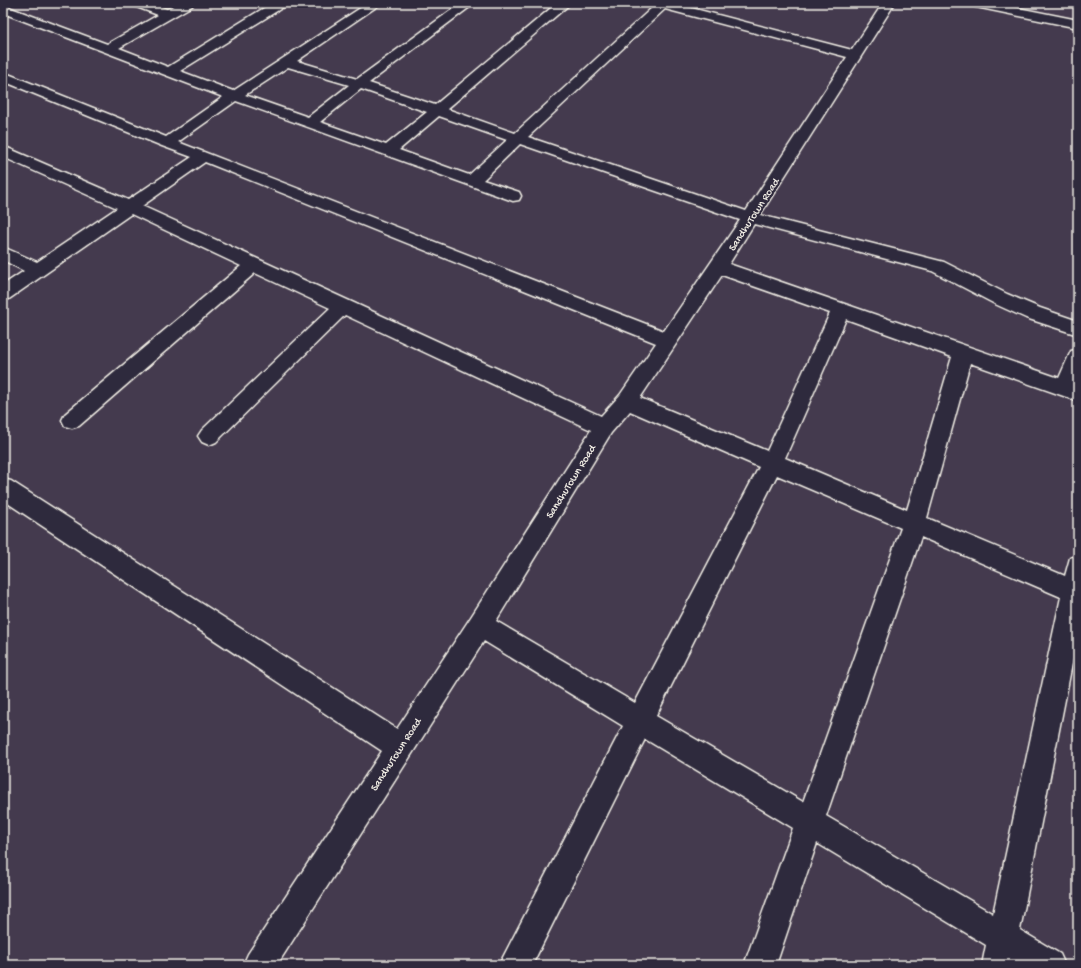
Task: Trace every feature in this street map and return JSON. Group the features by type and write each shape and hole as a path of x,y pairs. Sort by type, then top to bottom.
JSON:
{"street":[{"path":"138,3 168,14"},
{"path":"108,49 188,3"},
{"path":"169,72 281,3"},
{"path":"167,143 234,96 376,3"},
{"path":"310,123 359,84 470,3"},
{"path":"389,151 565,3"},
{"name":"SandhuTown Road","path":"259,965 480,625 604,427 627,401 718,267 889,3"},
{"path":"976,3 1078,24"},
{"path":"472,181 660,4 855,55"},
{"path":"3,9 234,96 513,196"},
{"path":"286,62 359,84 750,218 938,266 1001,300 1033,313 1078,328"},
{"path":"3,76 167,143 204,156 668,340"},
{"path":"3,151 131,208 604,427"},
{"path":"3,294 131,208 204,156"},
{"path":"3,253 37,270"},
{"path":"72,420 253,265"},
{"path":"718,267 1071,391 1078,356"},
{"path":"209,436 342,306"},
{"path":"515,965 772,463 841,310"},
{"path":"760,965 914,523 963,353"},
{"path":"627,401 914,523 1077,583 998,965"},
{"path":"3,488 400,747"},
{"path":"480,625 1049,965"}]}
